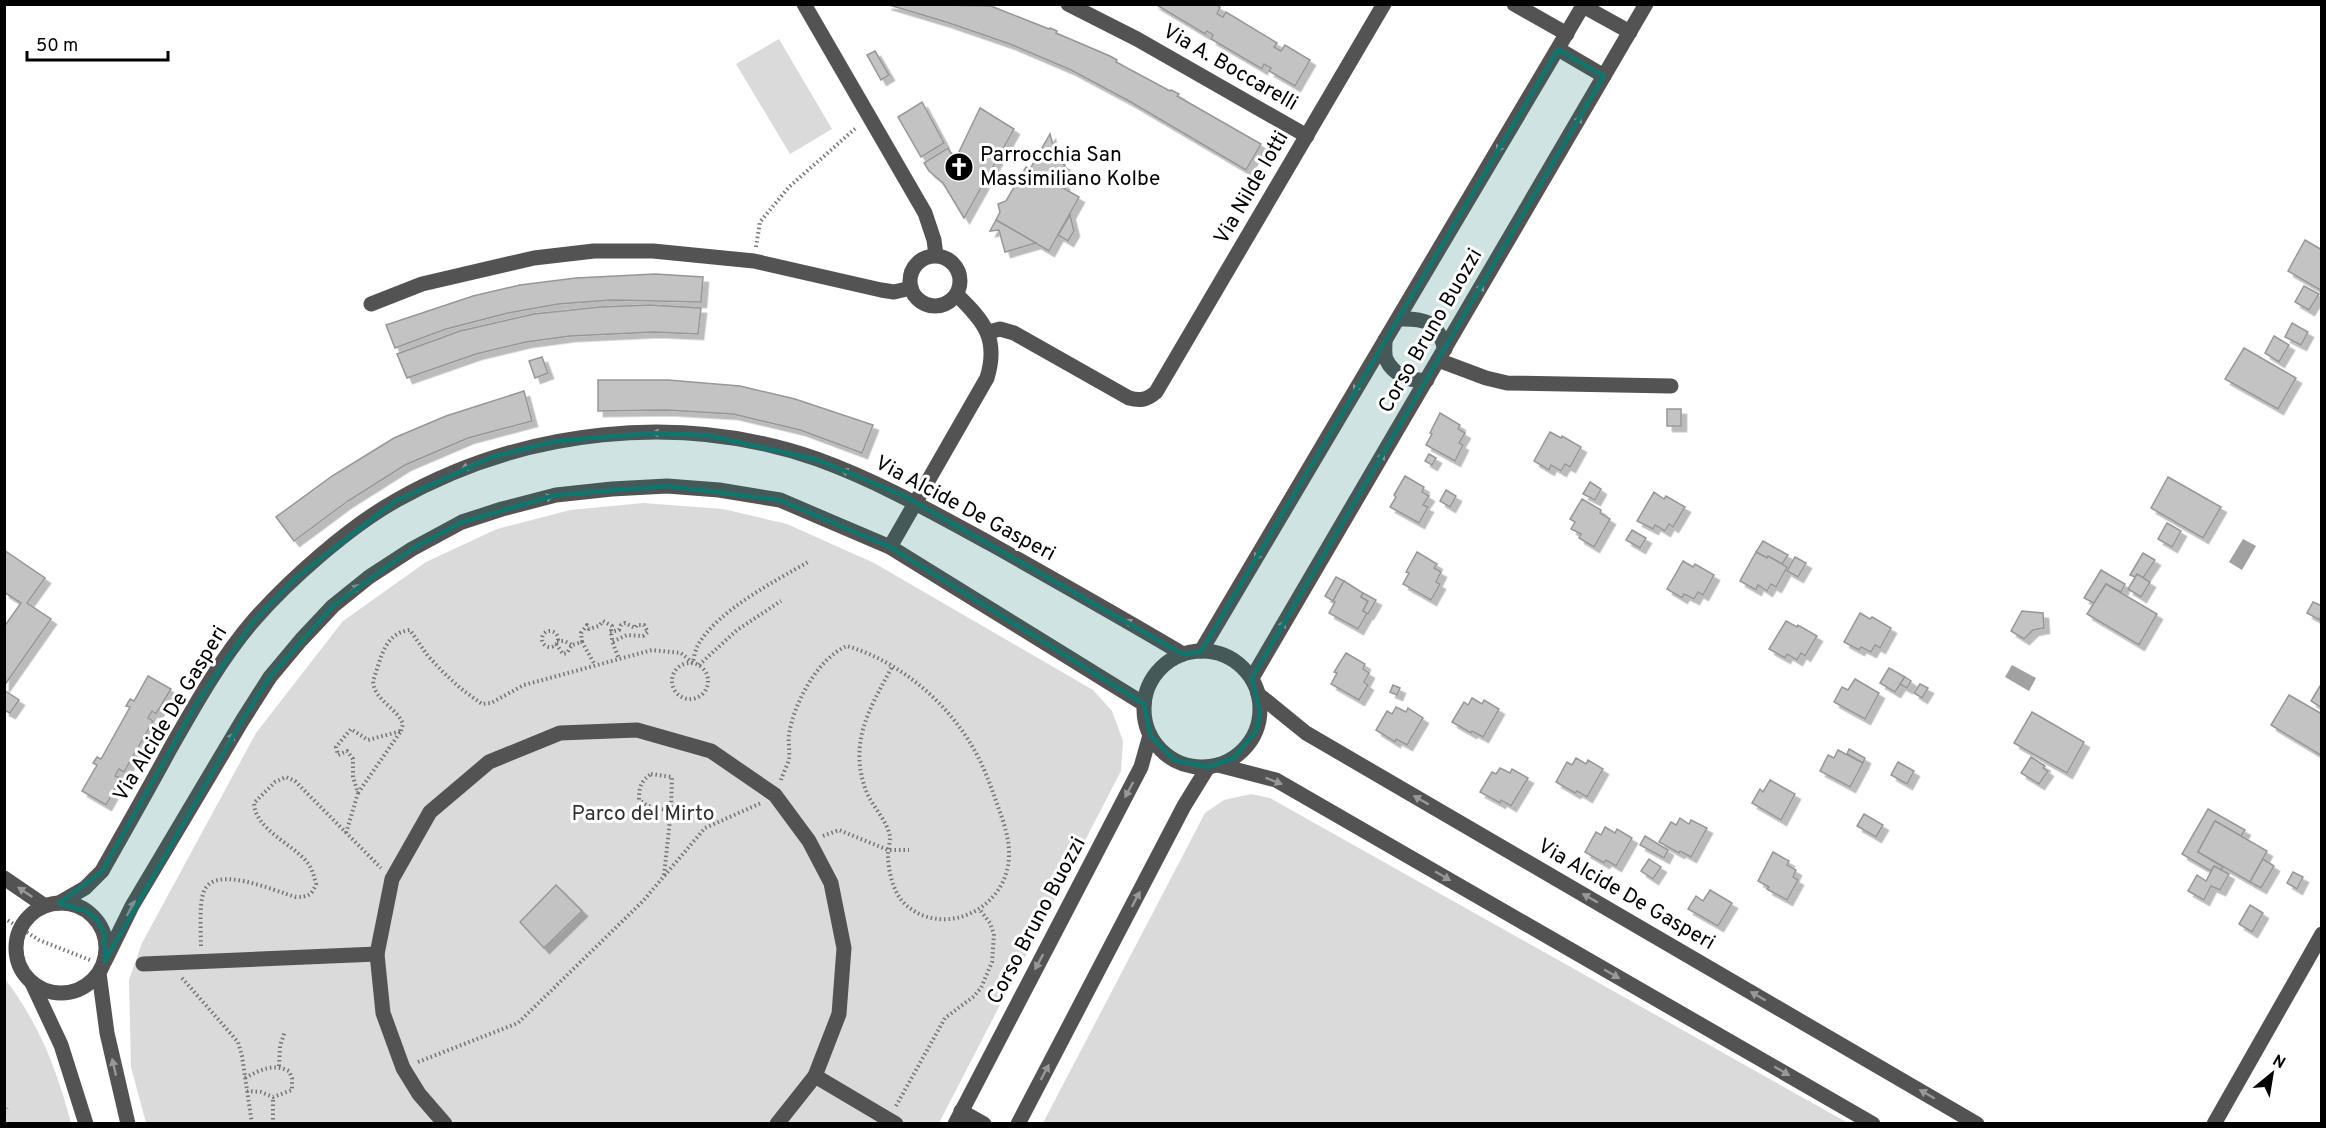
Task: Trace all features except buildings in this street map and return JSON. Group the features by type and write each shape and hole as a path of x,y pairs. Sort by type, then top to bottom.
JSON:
{"street":[{"path":"804,4 925,213 934,240 936,255"},
{"name":"Via A. Boccarelli","path":"1068,4 1137,39 1306,136"},
{"name":"Via Nilde Iotti","path":"989,332 1000,329 1014,333 1129,398 1139,400 1149,398 1156,392 1384,4"},
{"path":"1514,4 1567,34"},
{"name":"Corso Bruno Buozzi","path":"1252,678 1646,4"},
{"path":"1583,5 1630,32"},
{"name":"Corso Bruno Buozzi","path":"1201,651 1583,5"},
{"path":"1558,49 1604,76"},
{"path":"371,304 422,284 534,258 584,252 653,251 754,261 880,290 894,292 911,288"},
{"path":"936,255 948,258 959,271 961,279 957,295 951,301 935,306 920,301 911,288 910,278 917,263 924,258 936,255"},
{"path":"890,548 987,378 992,364 989,332 973,310 957,295"},
{"path":"1398,319 1419,318 1434,326 1442,339 1442,355 1486,378 1507,383 1671,386"},
{"path":"1385,340 1385,357 1392,368 1417,382 1427,380"},
{"name":"Via Alcide De Gasperi","path":"20,928 33,912 85,888 102,871 193,709 226,656 254,621 295,578 350,532 395,501 491,457 554,441 601,434 708,435 816,459 916,502 1106,608 1183,654"},
{"path":"20,928 15,950 18,962 32,983 49,992 63,994 77,991 90,984 102,966 138,895 242,721 278,668 333,606 369,577 412,549 462,522 556,495 667,486 719,490 780,500 890,548 1144,704"},
{"path":"1018,1124 1184,806 1213,766 1234,758 1248,746 1257,730 1260,712 1258,694 1252,678 1238,663 1221,654 1201,651 1183,654 1168,662 1156,673 1148,688 1144,704 1145,720 1150,735 1160,749 1174,760 1190,766 1213,766 1276,780 1873,1124"},
{"name":"Via Alcide De Gasperi","path":"1258,694 1306,733 1977,1124"},
{"path":"439,1122 403,1068 383,1013 377,954 392,879 430,812 489,762 560,733 637,730 711,751 775,795 809,841 831,883 844,948 839,1014 815,1076 777,1124"},
{"name":"Corso Bruno Buozzi","path":"958,1117 1141,767 1150,735"},
{"path":"4,878 52,904 80,908 97,920 104,933 106,947 102,966 107,1033 128,1124"},
{"path":"2208,1124 2217,1117 2322,934"},
{"path":"4,952 18,962"},
{"path":"143,964 377,954"},
{"path":"32,983 61,1045 86,1124"},
{"path":"815,1076 892,1122"},
{"path":"958,1117 984,1124"}],"path":[{"path":"754,261 760,222 789,188 848,134 870,118"},
{"path":"693,663 698,645 719,621 779,578 808,562"},
{"path":"699,665 737,630 781,601"},
{"path":"595,665 582,642 581,633 587,625 589,629 599,626 603,621 612,626 610,632 612,642 619,659"},
{"path":"610,632 619,630 625,623 633,628 641,625 647,628 648,632 643,636 627,635 612,642"},
{"path":"346,832 358,793 401,731 403,724 400,716 373,688 373,681 390,638 397,633 410,630 428,656 442,671 482,704 501,699 524,685 652,650 681,653 699,665 707,674 707,687 700,696 688,699 674,690 672,678 681,665 693,663"},
{"path":"572,645 567,654 563,654 557,642 564,641 572,645 582,642"},
{"path":"403,1068 518,1023 643,901 705,828 749,810 775,795 789,759 789,734 810,680 837,651 848,646 874,655 893,665 915,681 955,722 972,745 1004,822 1009,852 1007,872 989,902 980,910 963,918 943,919 918,913 902,901 890,877 888,850 890,837 867,793 859,762 862,724 893,665"},
{"path":"358,793 353,777 353,759 347,751 338,755 336,747 351,729 368,740 401,731"},
{"path":"664,875 671,811 672,777 651,774 643,780 639,790 639,800 648,806 671,811"},
{"path":"201,962 202,894 208,884 215,879 233,879 296,897 307,897 313,891 316,884 307,862 260,821 254,811 254,803 275,782 286,777 295,781 392,879"},
{"path":"809,841 839,830 888,850 909,850"},
{"path":"892,1122 945,1018 973,998 981,988 992,962 994,934 990,923 980,910"},
{"path":"4,918 39,940 102,966"},
{"path":"170,963 188,987 238,1042 252,1124"},
{"path":"279,1066 280,1046 285,1031"},
{"path":"245,1078 279,1066 289,1071 292,1078 292,1090 273,1097 261,1092 247,1091"},
{"path":"273,1097 273,1124"}],"highlighted area":[{"path":"1558,49 1604,76 1252,678 1260,712 1257,730 1234,758 1208,767 1174,760 1150,735 1144,704 890,547 780,500 667,486 556,495 462,522 412,549 333,606 270,677 242,721 105,961 104,933 97,920 86,911 59,903 102,871 197,702 253,621 295,578 395,501 491,457 554,441 648,433 708,435 816,459 903,495 1183,654 1201,651"}],"green space":[{"path":"779,39 832,129 790,154 736,64"},
{"name":"Parco del Mirto","path":"643,503 723,509 787,524 874,563 1093,690 1112,711 1123,741 1121,771 939,1123 146,1123 131,1067 129,980 142,943 256,733 343,621 426,562 497,529 570,510"},
{"path":"1251,794 1270,798 1848,1123 1043,1123 1205,813 1224,800"},
{"path":"5,979 28,1013 46,1048 71,1123 5,1123"}],"shaded area":[{"path":"2243,539 2256,546 2242,570 2229,562"},
{"path":"2012,665 2036,678 2029,691 2005,677"}],"place":[{"name":"Parrocchia San Massimiliano Kolbe","path":"959,167"}]}
